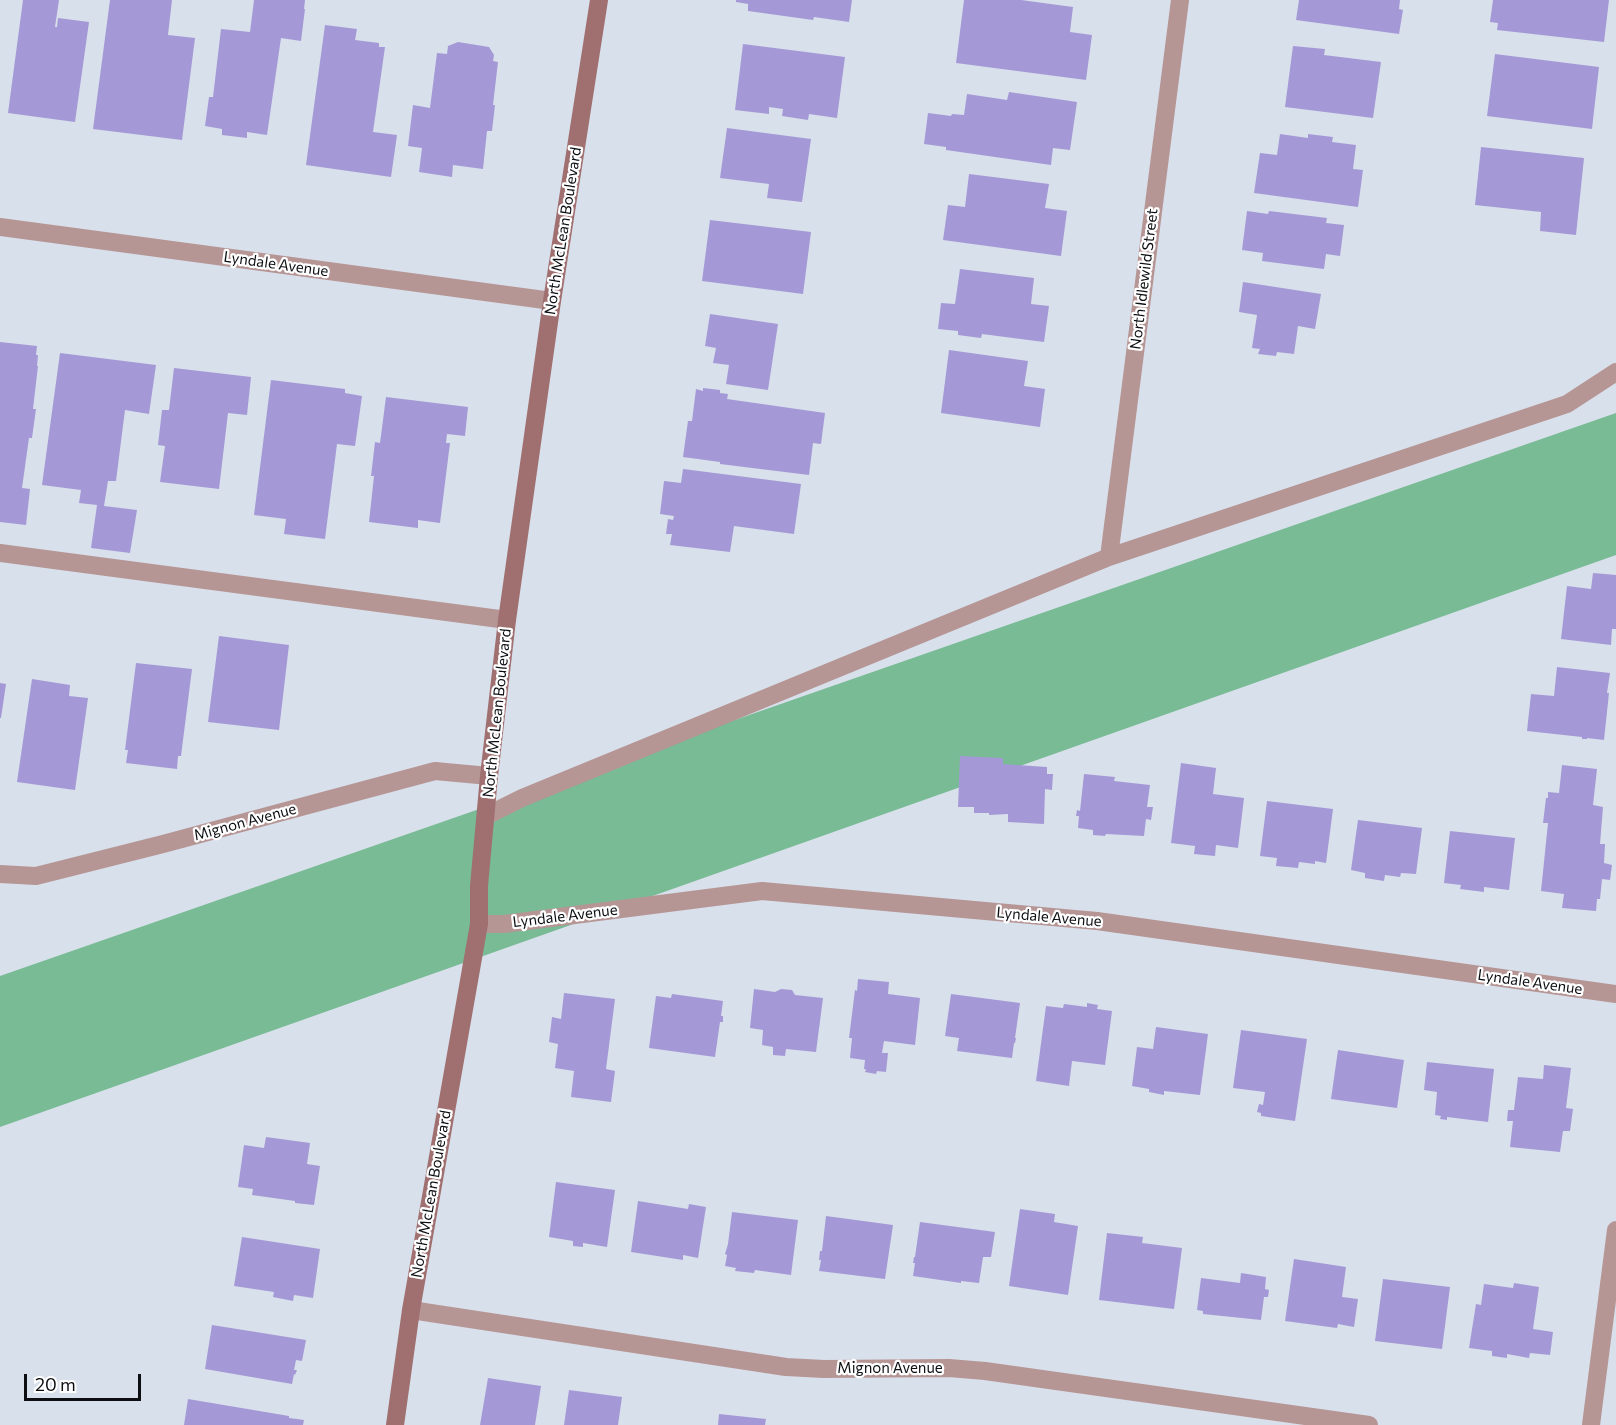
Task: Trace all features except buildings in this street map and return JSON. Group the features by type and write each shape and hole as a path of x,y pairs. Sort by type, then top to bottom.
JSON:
{"main road":[{"name":"North McLean Boulevard","path":"395,1425 411,1310 479,924 478,886 507,620 552,301 599,0"}],"street":[{"name":"North Idlewild Street","path":"1109,557 1180,0"},
{"name":"Lyndale Avenue","path":"0,227 552,301"},
{"path":"486,816 522,798 1109,557 1567,404 1616,372"},
{"path":"0,553 507,620"},
{"name":"Mignon Avenue","path":"0,874 36,876 435,771 489,776"},
{"name":"Lyndale Avenue","path":"479,924 504,924 762,891 1097,921 1616,994"},
{"path":"1591,1425 1616,1230"},
{"name":"Mignon Avenue","path":"411,1310 786,1367 949,1368 985,1371 1369,1425"}],"green space":[{"path":"1616,413 1616,555 0,1127 0,976"}]}
